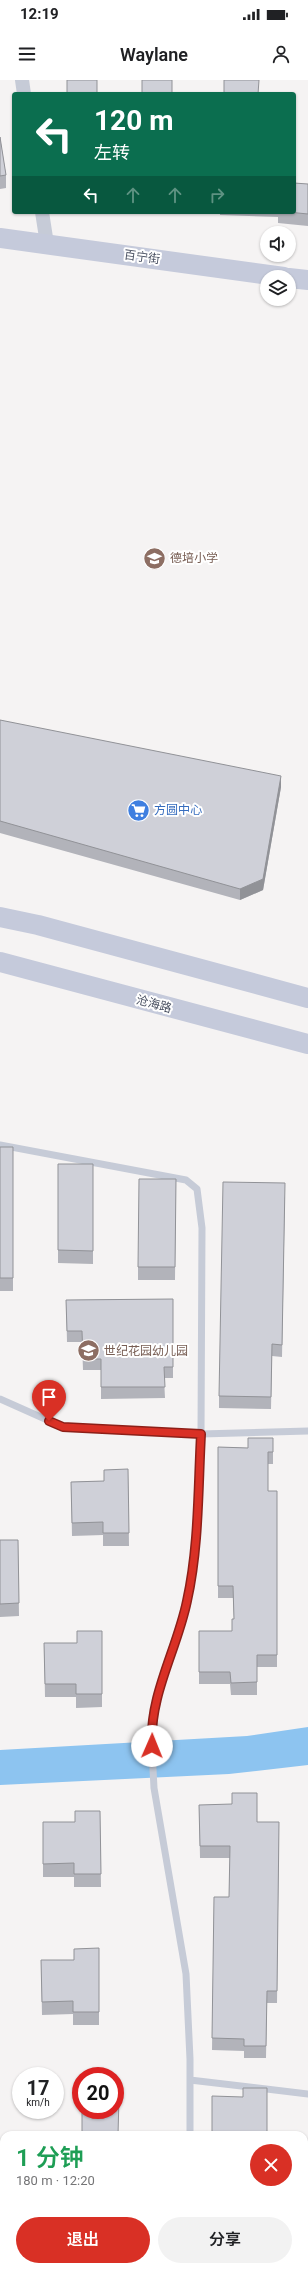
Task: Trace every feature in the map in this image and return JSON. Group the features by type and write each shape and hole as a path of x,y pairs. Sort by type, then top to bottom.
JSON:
{"main road":[{"name":"百宁街","path":"0,238 260,274"},
{"path":"296,279 308,280"},
{"path":"0,917 38,924 308,998"},
{"name":"沧海路","path":"0,962 308,1044"}],"street":[{"path":"22,80 24,92"},
{"path":"42,214 47,244"}],"lane":[{"path":"0,1145 186,1180 197,1189 202,1228 201,1434 196,1540 187,1602 163,1675 151,1731 154,1788 186,1974 190,2080 190,2131"},
{"path":"0,1399 63,1427 201,1434 308,1431"},
{"path":"190,2080 308,2094"}],"water":[{"path":"308,1727 308,1765 229,1774 0,1785 0,1750 247,1736"}],"building":[{"path":"67,80 97,80 97,92 67,92"},
{"path":"142,80 172,80 172,92 142,92"},
{"path":"224,80 259,80 258,92 224,92"},
{"path":"0,137 6,175 0,176"},
{"path":"296,183 308,184 308,214 296,213"},
{"name":"方圆中心","path":"0,720 281,776 263,879 240,889 0,821"},
{"path":"0,1147 13,1147 13,1278 0,1278"},
{"path":"58,1164 93,1164 93,1251 58,1250"},
{"path":"139,1179 176,1179 175,1267 138,1267"},
{"path":"223,1182 285,1183 282,1345 272,1344 271,1397 219,1396"},
{"path":"173,1299 173,1367 164,1367 165,1387 101,1387 101,1359 83,1359 82,1331 67,1331 66,1300"},
{"path":"248,1438 273,1438 273,1452 268,1452 268,1491 277,1491 277,1655 257,1655 257,1682 231,1683 230,1672 199,1672 199,1631 232,1631 232,1619 234,1619 233,1586 218,1586 218,1447 248,1448"},
{"path":"128,1469 129,1533 103,1533 103,1522 72,1523 71,1482 104,1481 104,1470"},
{"path":"0,1540 18,1540 19,1603 0,1604"},
{"path":"77,1631 102,1631 102,1694 76,1694 76,1684 45,1684 44,1643 77,1643"},
{"path":"232,1793 257,1793 257,1822 279,1822 277,1991 267,1991 266,2046 244,2046 244,2039 212,2038 214,1897 229,1897 230,1846 200,1846 199,1805 232,1804"},
{"path":"75,1811 100,1811 101,1874 74,1874 74,1863 43,1864 43,1822 75,1822"},
{"path":"99,1948 99,2012 73,2012 73,2001 42,2002 41,1960 74,1960 74,1949"},
{"path":"243,2088 267,2088 267,2131 212,2131 212,2096 243,2097"},
{"path":"82,2119 118,2119 118,2131 82,2131"}],"place":[{"name":"德培小学","path":"154,558"},
{"name":"方圆中心","path":"139,810"},
{"name":"世纪花园幼儿园","path":"89,1351"}],"route":[{"path":"49,1421 63,1427 201,1434 196,1540 187,1602 163,1675 151,1731 152,1746"}]}
